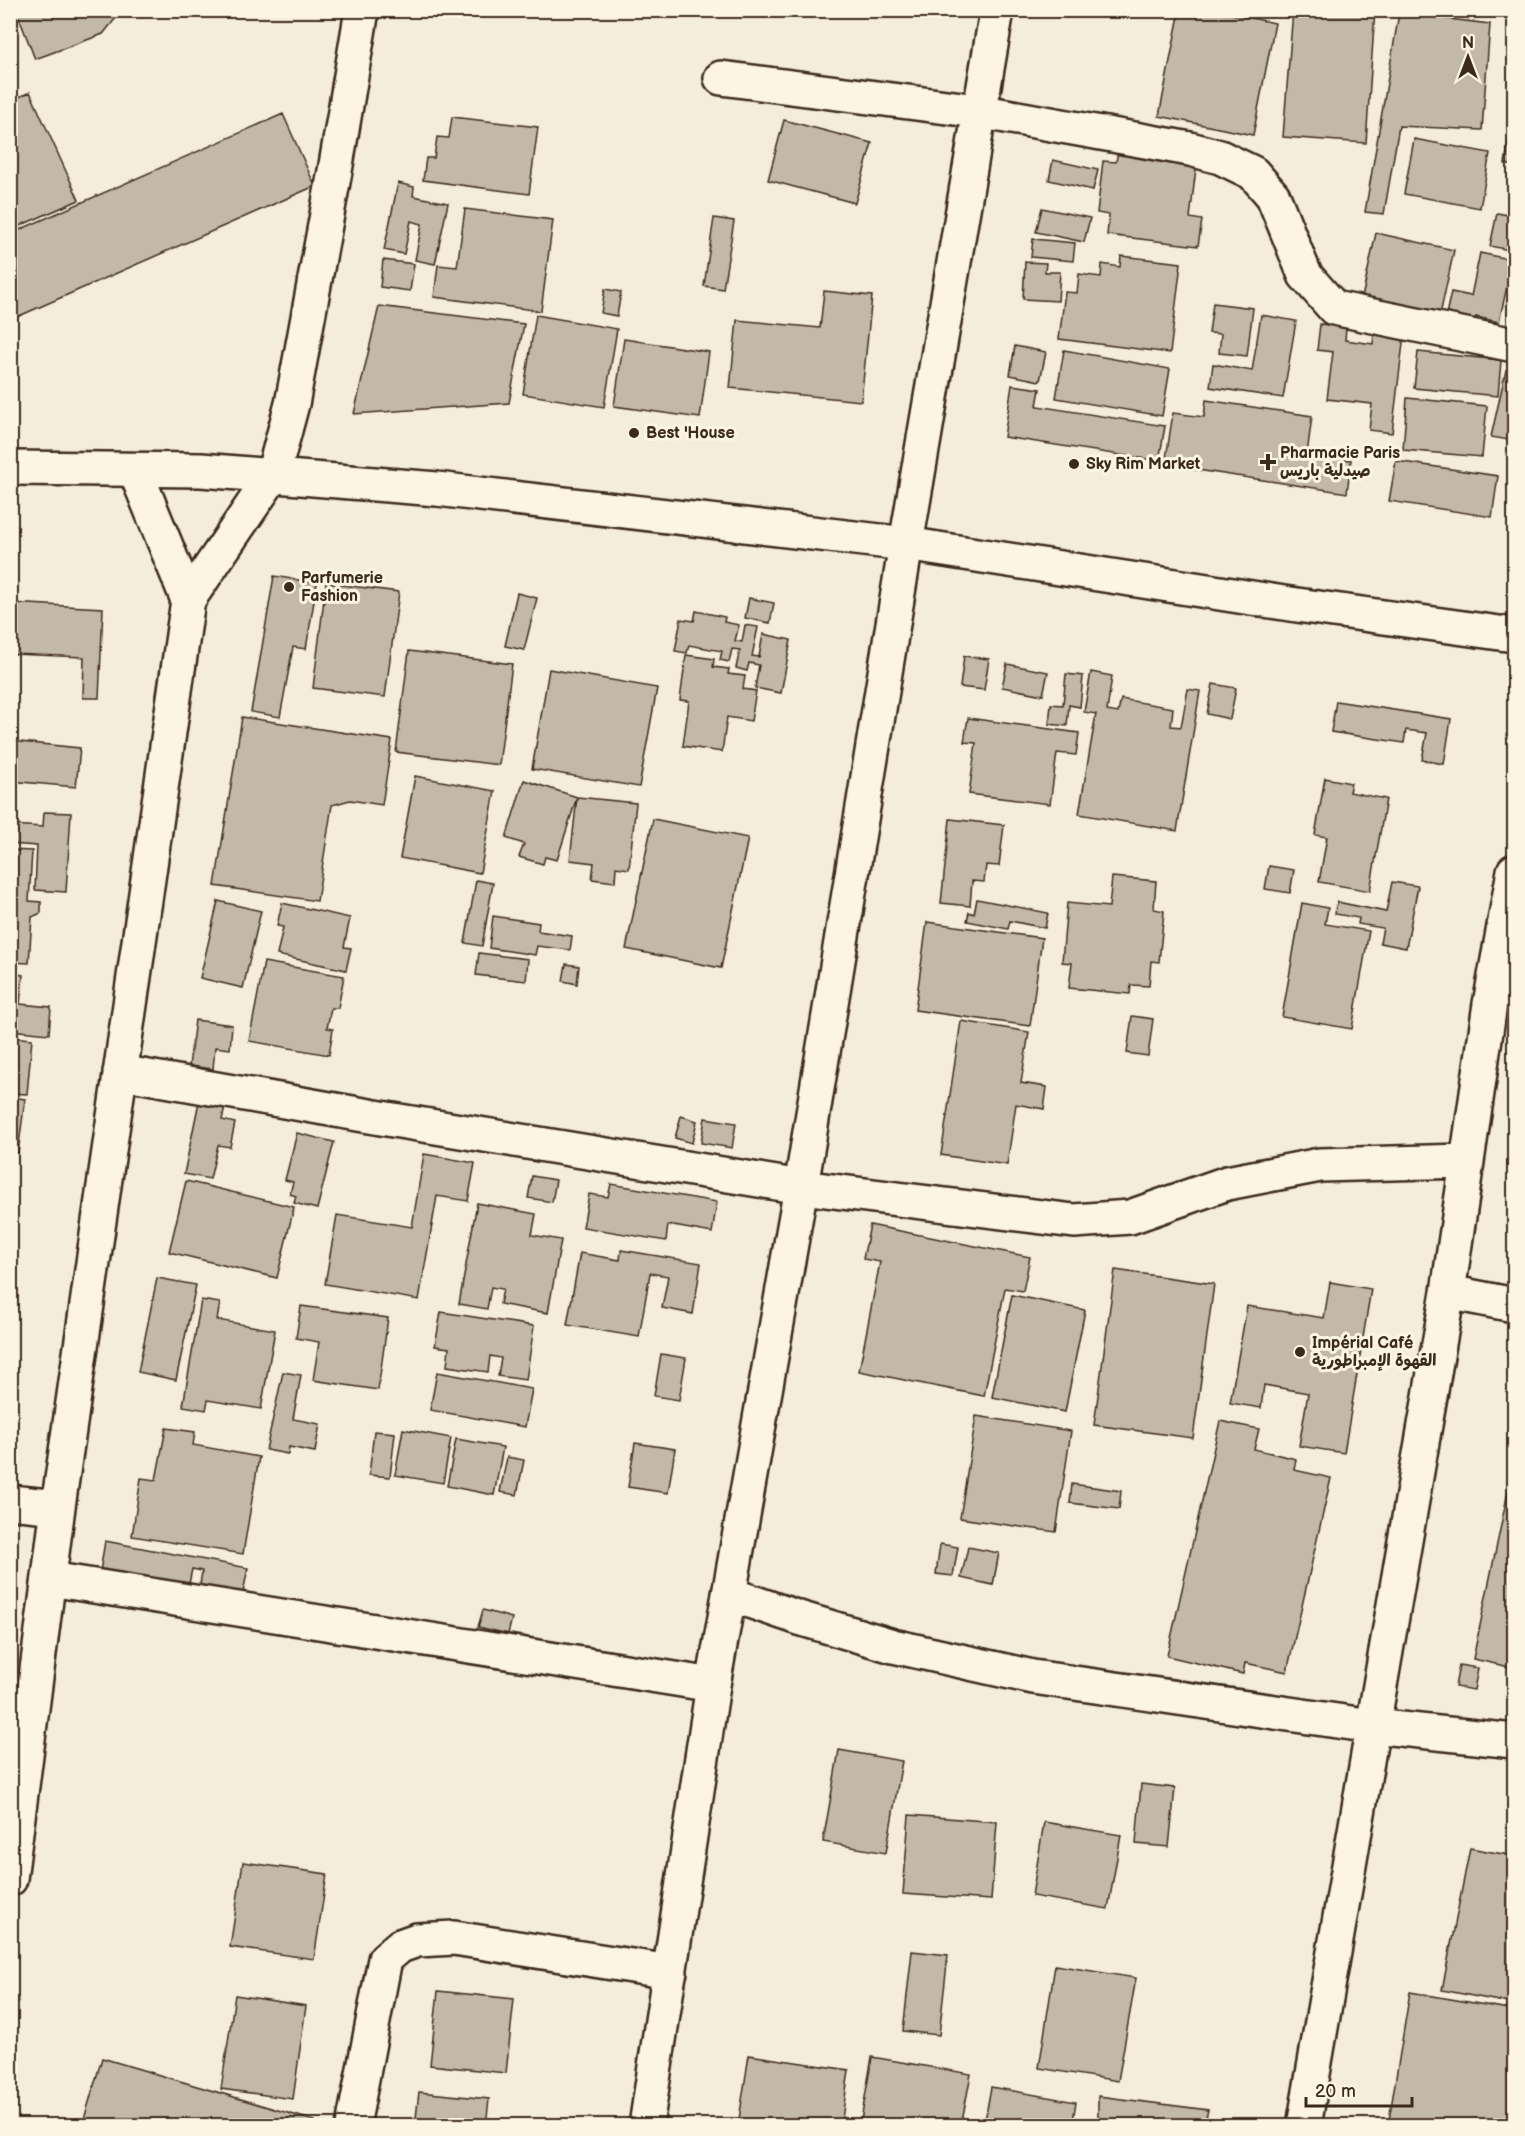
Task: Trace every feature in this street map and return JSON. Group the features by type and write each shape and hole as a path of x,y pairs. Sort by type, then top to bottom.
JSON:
{"street":[{"path":"10,1879 58,1507 188,600 273,475 292,404 362,10"},
{"path":"646,2126 713,1685 801,1187 978,111 997,10"},
{"path":"721,78 978,111 1190,149 1220,157 1253,172 1273,196 1305,274 1335,308 1515,345"},
{"path":"10,468 201,470 436,489 906,544 1297,605 1515,635"},
{"path":"135,470 188,600"},
{"path":"1304,2126 1448,1292 1490,1004 1515,871"},
{"path":"120,1072 381,1118 801,1187 1074,1221 1130,1216 1227,1183 1320,1165 1466,1161"},
{"path":"1448,1292 1515,1305"},
{"path":"10,1502 58,1507"},
{"path":"50,1579 713,1685"},
{"path":"729,1594 893,1646 1033,1677 1372,1726 1515,1741"},
{"path":"353,2126 386,1959 400,1946 417,1940 454,1938 670,1972"}],"building":[{"path":"16,10 112,10 116,18 103,34 35,59"},
{"path":"1180,10 1213,10 1275,23 1253,135 1159,116"},
{"path":"1293,10 1375,10 1366,143 1283,137"},
{"path":"1399,13 1490,24 1482,130 1399,126 1384,214 1365,212"},
{"path":"30,92 79,200 10,230 10,101"},
{"path":"1514,111 1514,166 1505,164"},
{"path":"283,114 315,186 10,320 10,234"},
{"path":"452,117 538,127 529,194 423,180 426,158 434,158 437,137 449,138"},
{"path":"784,120 872,143 855,203 768,180"},
{"path":"1414,139 1490,153 1480,208 1404,194"},
{"path":"1118,150 1197,160 1190,218 1202,220 1198,246 1107,235 1109,215 1097,213 1103,161 1116,162"},
{"path":"1053,160 1098,170 1093,190 1049,180"},
{"path":"398,183 414,187 413,196 448,203 435,264 415,260 422,224 411,221 404,254 384,250"},
{"path":"1042,208 1090,218 1084,242 1036,232"},
{"path":"465,209 553,220 541,311 434,297 438,265 457,267"},
{"path":"1497,213 1514,216 1514,251 1490,246"},
{"path":"714,218 734,221 723,289 704,286"},
{"path":"1376,233 1454,250 1440,315 1362,298"},
{"path":"1033,239 1075,243 1073,261 1031,257"},
{"path":"1480,253 1513,260 1499,322 1476,317 1472,335 1443,328 1451,292 1471,296"},
{"path":"1121,256 1181,263 1170,353 1059,339 1065,292 1077,293 1079,274 1101,277 1102,264 1120,267"},
{"path":"383,260 414,264 410,291 380,287"},
{"path":"1025,262 1046,263 1045,272 1060,272 1058,301 1023,299"},
{"path":"605,289 621,292 617,316 601,313"},
{"path":"824,291 872,296 861,401 730,388 737,320 820,328"},
{"path":"1213,303 1253,308 1247,356 1219,353 1221,334 1209,333"},
{"path":"379,306 524,324 509,403 354,414"},
{"path":"536,315 617,329 604,407 523,394"},
{"path":"1261,315 1296,321 1283,398 1210,387 1213,364 1252,371"},
{"path":"1320,324 1346,327 1345,340 1373,344 1374,332 1404,335 1392,433 1369,430 1372,404 1327,399 1333,352 1317,350"},
{"path":"624,339 709,352 700,418 614,406"},
{"path":"1015,346 1046,352 1040,381 1010,375"},
{"path":"1064,350 1170,369 1162,416 1056,398"},
{"path":"1418,352 1501,360 1498,396 1414,388"},
{"path":"1506,370 1514,372 1514,414 1509,440 1491,437"},
{"path":"1012,385 1040,389 1037,406 1165,426 1159,461 1004,437"},
{"path":"1407,398 1487,406 1482,457 1403,450"},
{"path":"1206,400 1312,416 1307,454 1351,460 1347,493 1165,465 1173,413 1204,417"},
{"path":"1396,461 1498,476 1492,517 1389,501"},
{"path":"274,576 317,583 306,649 293,647 280,717 251,712"},
{"path":"326,583 399,592 385,697 313,688"},
{"path":"517,593 537,598 524,650 505,646"},
{"path":"749,598 774,603 770,623 745,618"},
{"path":"10,603 103,608 99,698 83,698 84,657 12,654 10,699"},
{"path":"696,611 725,617 724,622 739,625 735,641 742,642 745,625 758,627 752,656 759,657 763,634 791,640 781,693 755,688 759,665 749,663 747,671 736,668 740,650 732,649 729,662 720,660 722,651 689,645 687,653 675,651 681,619 694,621"},
{"path":"409,651 512,664 499,765 396,752"},
{"path":"686,655 714,659 713,667 729,669 728,674 745,676 743,689 756,691 751,721 727,717 722,752 683,746 689,701 680,700"},
{"path":"964,656 989,659 984,690 960,687"},
{"path":"1007,664 1048,672 1043,695 1002,687"},
{"path":"549,669 657,688 639,787 532,769"},
{"path":"1091,672 1112,676 1107,711 1118,713 1121,699 1173,708 1171,726 1181,727 1188,689 1200,691 1177,831 1079,814 1096,714 1084,712"},
{"path":"1066,674 1083,676 1080,707 1069,705 1067,726 1049,724 1051,704 1063,705"},
{"path":"1213,684 1236,688 1230,719 1207,714"},
{"path":"1336,701 1451,719 1444,764 1422,760 1427,733 1406,730 1404,743 1331,732"},
{"path":"242,717 392,740 382,805 350,800 332,805 317,901 215,886"},
{"path":"968,718 1079,733 1076,755 1057,753 1050,804 969,794 976,743 964,742"},
{"path":"10,741 80,748 76,787 10,781"},
{"path":"415,776 495,791 480,873 400,858"},
{"path":"1325,778 1351,783 1349,792 1386,799 1370,891 1319,882 1327,837 1315,835"},
{"path":"524,780 577,797 557,860 545,857 543,864 519,857 524,844 506,838"},
{"path":"577,797 636,803 629,869 616,867 615,882 592,879 594,863 570,860"},
{"path":"44,812 71,813 66,892 35,890 37,846 10,844 10,825 43,827"},
{"path":"653,819 748,838 721,968 626,949"},
{"path":"950,819 1004,825 999,866 986,865 984,882 972,881 970,906 941,903"},
{"path":"10,850 32,851 29,901 41,902 41,913 32,917 29,963 10,962"},
{"path":"1269,866 1294,870 1290,893 1265,889"},
{"path":"1112,877 1156,881 1154,909 1164,911 1159,962 1151,961 1149,986 1131,985 1130,994 1069,988 1072,963 1062,962 1067,903 1109,907"},
{"path":"476,880 493,883 482,946 465,943"},
{"path":"1392,882 1418,886 1406,948 1380,943 1383,928 1358,924 1359,918 1335,914 1337,902 1386,912"},
{"path":"977,899 1048,913 1045,928 1010,921 1008,929 967,921 969,912 974,914"},
{"path":"218,901 261,911 243,988 200,978"},
{"path":"282,903 350,918 344,947 351,948 346,970 277,955 283,927 277,926"},
{"path":"1302,903 1328,908 1325,924 1369,931 1352,1029 1282,1017"},
{"path":"493,916 539,923 538,931 572,936 570,950 537,946 535,955 489,948"},
{"path":"927,922 1042,938 1030,1026 915,1010"},
{"path":"479,953 528,959 526,981 476,975"},
{"path":"264,962 344,976 338,1008 331,1008 327,1028 333,1029 329,1055 249,1041"},
{"path":"566,964 579,966 577,984 563,981"},
{"path":"10,973 23,975 20,1004 51,1007 49,1034 10,1030"},
{"path":"1132,1016 1153,1019 1148,1056 1127,1053"},
{"path":"195,1020 232,1025 230,1049 215,1047 213,1069 189,1066"},
{"path":"961,1021 1029,1032 1021,1083 1047,1087 1044,1109 1016,1104 1007,1165 941,1155"},
{"path":"10,1037 32,1039 27,1094 10,1093"},
{"path":"201,1092 227,1097 222,1120 235,1123 230,1147 218,1145 210,1179 184,1174"},
{"path":"10,1097 25,1099 18,1153 10,1152"},
{"path":"681,1116 697,1121 692,1143 675,1138"},
{"path":"705,1118 736,1123 732,1148 701,1143"},
{"path":"297,1133 334,1142 317,1209 294,1203 296,1196 290,1194 293,1182 285,1180"},
{"path":"424,1154 475,1163 468,1201 437,1196 419,1300 325,1284 337,1215 412,1227"},
{"path":"532,1176 556,1180 552,1202 528,1198"},
{"path":"186,1181 294,1207 277,1278 169,1252"},
{"path":"611,1184 717,1202 712,1233 668,1225 666,1241 583,1227 589,1194 608,1197"},
{"path":"477,1203 536,1214 532,1235 561,1240 548,1313 500,1304 503,1289 491,1287 487,1309 459,1304"},
{"path":"870,1225 1030,1257 1023,1291 1005,1288 984,1396 859,1371 880,1262 863,1259"},
{"path":"621,1250 701,1263 693,1314 662,1308 668,1276 650,1273 639,1337 567,1325 580,1253 620,1260"},
{"path":"1115,1270 1214,1284 1193,1438 1094,1425"},
{"path":"157,1278 196,1285 176,1380 138,1372"},
{"name":"Impérial Café القهوة الإمبراطورية","path":"1330,1282 1371,1289 1344,1453 1299,1446 1308,1393 1264,1385 1261,1408 1230,1403 1247,1306 1324,1318"},
{"path":"1012,1295 1085,1310 1065,1412 992,1397"},
{"path":"201,1300 220,1303 217,1320 275,1330 261,1409 208,1400 206,1410 183,1406"},
{"path":"301,1306 388,1318 378,1390 313,1380 319,1342 296,1338"},
{"path":"441,1312 534,1326 526,1380 498,1376 501,1358 490,1356 488,1372 447,1366 449,1348 435,1346"},
{"path":"661,1354 686,1358 679,1400 654,1396"},
{"path":"283,1372 301,1375 293,1419 320,1424 315,1452 289,1447 288,1454 266,1450"},
{"path":"437,1372 532,1389 525,1427 430,1410"},
{"path":"976,1416 1071,1431 1056,1532 960,1518"},
{"path":"1220,1421 1259,1429 1254,1449 1296,1459 1294,1470 1331,1478 1287,1672 1245,1663 1243,1674 1167,1656"},
{"path":"166,1428 195,1432 193,1445 259,1457 243,1554 132,1536 141,1478 156,1480"},
{"path":"403,1429 451,1438 443,1483 395,1475"},
{"path":"374,1431 395,1433 390,1477 369,1475"},
{"path":"456,1439 503,1447 494,1495 447,1486"},
{"path":"635,1443 675,1449 668,1493 628,1487"},
{"path":"507,1457 524,1460 517,1495 500,1492"},
{"path":"1514,1463 1514,1668 1473,1659"},
{"path":"1072,1484 1121,1491 1119,1509 1070,1503"},
{"path":"105,1541 248,1568 243,1593 200,1585 202,1571 192,1569 188,1589 100,1572"},
{"path":"940,1544 958,1547 953,1576 936,1574"},
{"path":"968,1547 999,1553 993,1585 961,1578"},
{"path":"483,1610 512,1618 508,1634 478,1627"},
{"path":"1459,1665 1478,1668 1474,1690 1455,1687"},
{"path":"839,1750 902,1761 886,1853 823,1842"},
{"path":"1141,1784 1175,1788 1169,1847 1136,1844"},
{"path":"909,1815 997,1822 991,1900 903,1894"},
{"path":"1044,1822 1121,1835 1108,1909 1032,1896"},
{"path":"1470,1848 1514,1856 1514,2004 1442,1990"},
{"path":"243,1862 327,1874 314,1959 230,1947"},
{"path":"912,1951 948,1955 939,2035 903,2031"},
{"path":"1055,1965 1136,1978 1118,2081 1039,2068"},
{"path":"438,1991 514,1999 506,2073 430,2065"},
{"path":"1410,1992 1514,2010 1514,2126 1388,2126"},
{"path":"235,1995 306,2006 293,2099 221,2089"},
{"path":"749,2055 849,2070 841,2126 738,2126"},
{"path":"872,2057 971,2074 961,2126 860,2126"},
{"path":"102,2058 315,2121 314,2126 82,2126"},
{"path":"991,2087 1076,2102 1072,2126 984,2126"},
{"path":"419,2092 489,2099 486,2126 415,2126"},
{"path":"1098,2096 1208,2110 1204,2126 1098,2126"}],"place":[{"name":"Best 'House","path":"634,433"},
{"name":"Pharmacie Paris صيدلية باريس","path":"1268,462"},
{"name":"Sky Rim Market","path":"1074,464"},
{"name":"Parfumerie Fashion","path":"289,587"},
{"name":"Impérial Café القهوة الإمبراطورية","path":"1300,1352"}]}
